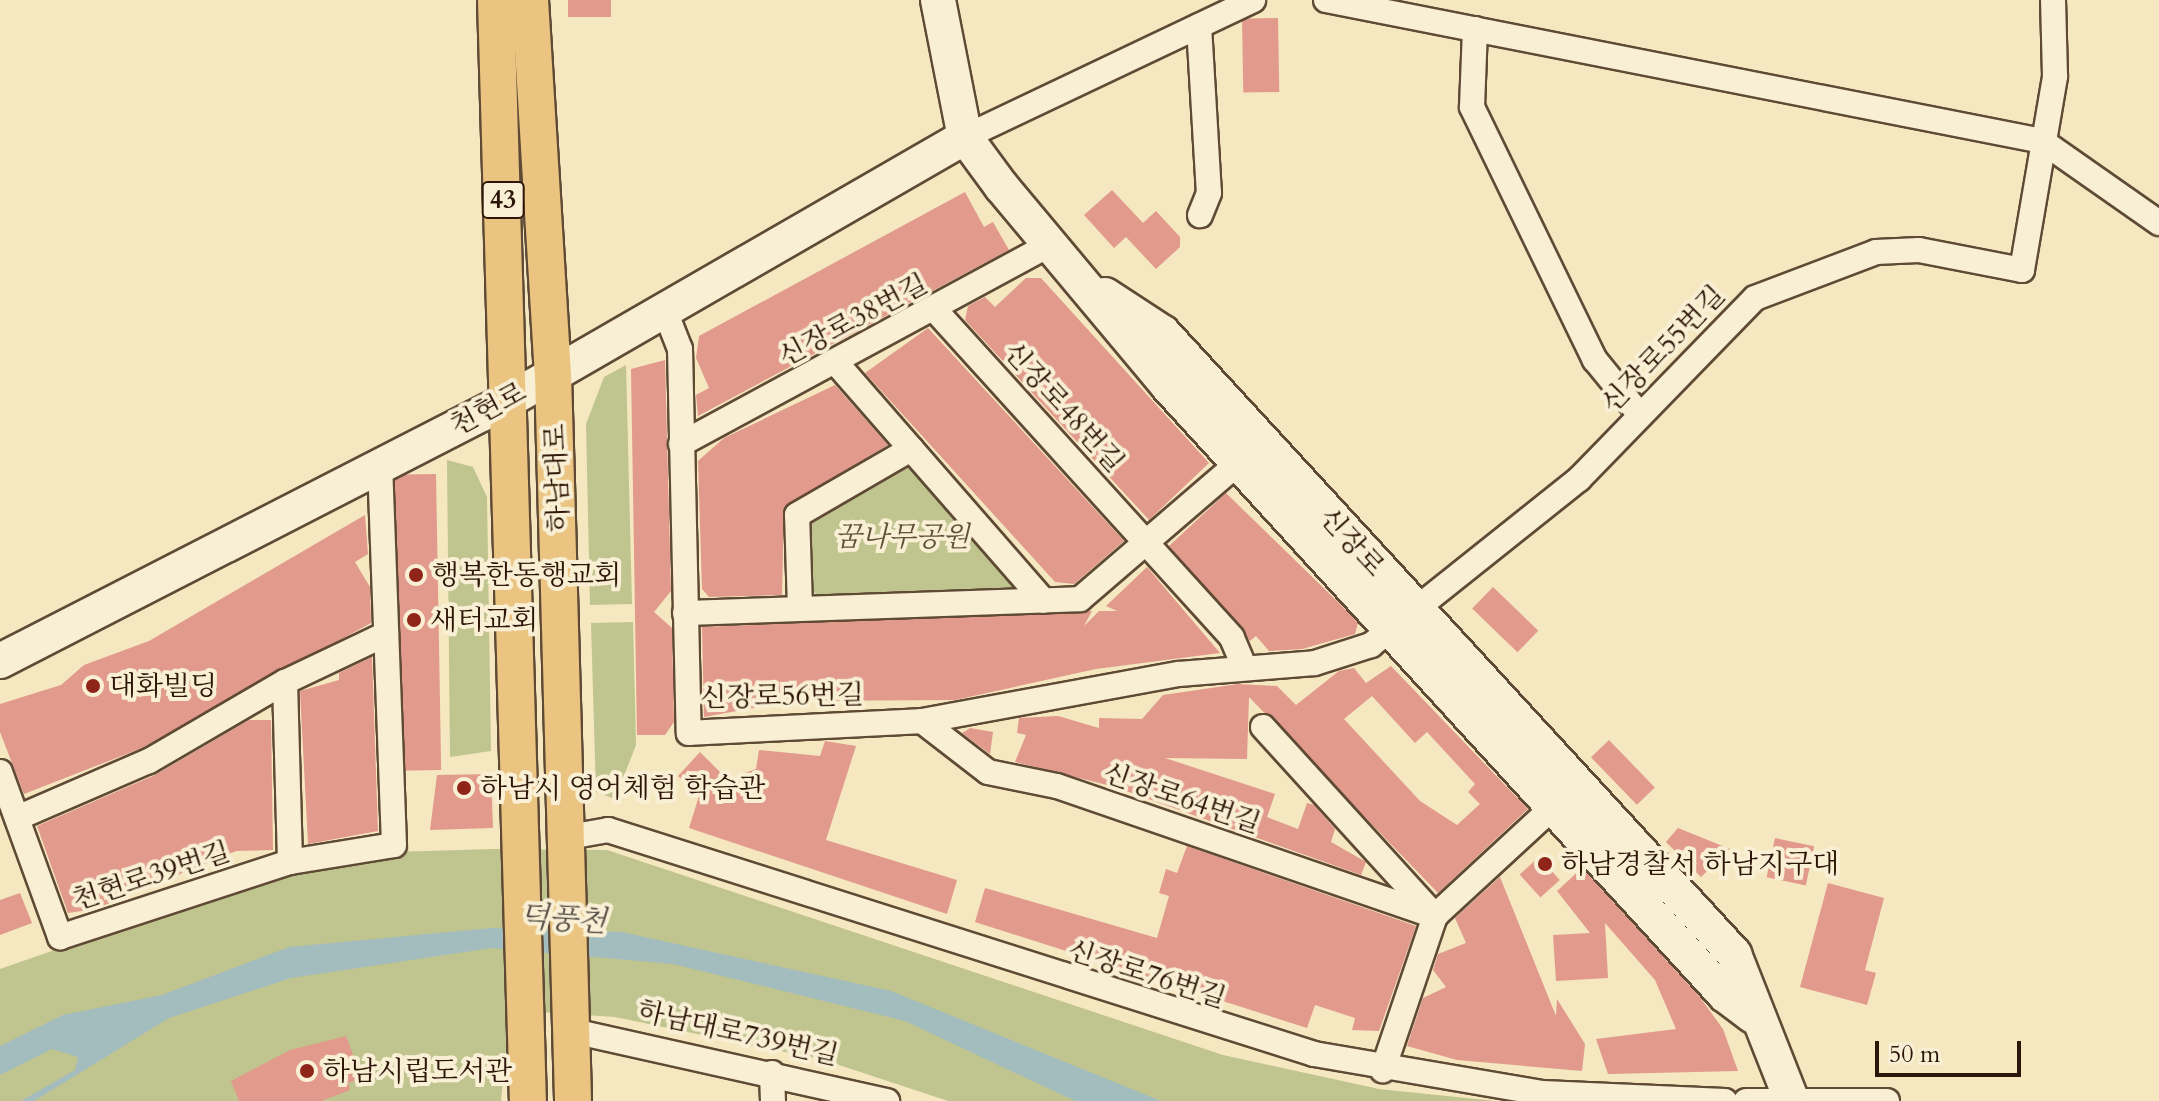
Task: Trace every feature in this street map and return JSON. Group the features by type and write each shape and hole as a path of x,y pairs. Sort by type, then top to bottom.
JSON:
{"main road":[{"name":"하남대로","path":"496,0 528,1101"},
{"name":"하남대로","path":"530,0 553,374 569,844 573,1101"}],"street":[{"name":"신장로","path":"938,0 965,137 1051,244 1088,284 1136,350 1238,463 1402,618 1593,825 1734,954 1750,982 1752,1015 1791,1100"},
{"path":"965,137 1253,0"},
{"path":"1326,0 2042,141 2159,223"},
{"name":"신장로55번길","path":"1402,618 1579,479 1755,298 1876,252 1919,250 2022,270 2055,76 2053,0"},
{"path":"1199,26 1209,193 1200,215"},
{"path":"1475,29 1472,107 1595,360 1640,415"},
{"name":"천현로","path":"0,661 380,463 509,400 965,137"},
{"name":"신장로38번길","path":"681,444 838,365 1051,244"},
{"name":"신장로","path":"1088,284 1163,333 1402,618 1554,806 1593,825"},
{"name":"신장로48번길","path":"935,310 1147,545"},
{"name":"신장로56번길","path":"665,311 680,349 689,733 922,721 1243,664 1315,663 1371,645 1402,618"},
{"path":"838,365 1044,601"},
{"path":"800,608 797,515 911,449"},
{"name":"천현로39번길","path":"0,772 60,937 290,862 394,845 380,463"},
{"path":"685,613 1044,601 1096,591 1238,463"},
{"path":"1147,545 1232,638 1243,664"},
{"path":"17,818 149,761 285,682 386,634"},
{"path":"285,682 290,862"},
{"name":"신장로64번길","path":"922,721 988,772 1057,786 1435,916"},
{"path":"1263,727 1435,916"},
{"path":"1383,1070 1435,916 1554,806"},
{"name":"신장로76번길","path":"569,844 608,830 1222,1031 1383,1070 1543,1093 1725,1101"},
{"name":"하남대로739번길","path":"572,1024 887,1101"},
{"path":"772,1073 773,1101"},
{"path":"1746,1101 1887,1101"}],"green space":[{"path":"626,365 632,604 590,605 586,424 604,377"},
{"path":"447,460 473,467 487,497 491,751 450,757"},
{"name":"꿈나무공원","path":"908,466 922,469 1024,580 1018,594 821,599 811,589 809,528 816,516"},
{"path":"633,622 636,745 615,799 596,792 591,623"},
{"path":"607,850 1223,1055 1379,1089 1495,1101 948,1101 824,1060 615,1017 510,1010 501,1101 0,1101 0,969 296,866 393,852"}],"water":[{"path":"492,928 622,932 891,991 1161,1101 1075,1101 905,1021 673,964 492,948 291,978 169,1018 34,1101 21,1101 75,1070 78,1057 52,1049 0,1075 0,1046 63,1015 162,995 289,947"}],"building":[{"path":"568,0 611,0 611,17 568,17"},
{"path":"1278,18 1279,92 1243,93 1242,19"},
{"path":"1112,190 1143,223 1156,211 1180,237 1180,247 1156,269 1126,237 1114,248 1084,215"},
{"path":"965,192 984,227 993,222 1009,250 698,416 696,395 709,388 696,358 699,336"},
{"path":"1026,278 1041,278 1209,463 1149,520 965,320 968,306 985,297 995,307"},
{"path":"928,328 1124,541 1074,584 1055,582 865,373"},
{"path":"665,360 671,591 654,612 672,628 674,722 665,735 637,735 631,369"},
{"path":"835,385 888,445 784,507 782,595 709,597 702,589 698,461 724,438"},
{"path":"436,474 441,770 397,771 392,475"},
{"path":"1226,493 1358,623 1355,634 1302,649 1269,651 1256,636 1250,641 1169,546"},
{"path":"365,515 368,554 355,562 370,587 371,623 142,748 24,794 0,732 0,704 61,685 84,665 149,641"},
{"path":"1147,567 1220,653 1096,669 955,700 792,701 704,717 702,627 1092,611 1084,626 1099,611 1117,611 1106,606"},
{"path":"1493,587 1538,631 1517,652 1472,609"},
{"path":"372,657 378,831 308,844 300,691 339,680 339,673"},
{"path":"1391,666 1528,809 1438,893 1249,697 1247,759 1165,758 1275,794 1267,817 1298,829 1307,803 1314,805 1335,829 1331,842 1366,862 1361,875 1115,787 1015,762 1026,735 1017,733 1019,718 1058,716 1099,728 1099,718 1142,719 1163,695 1238,684 1277,686 1296,705 1339,671 1354,668 1366,683","holes":["1372,696 1415,743 1427,732 1475,784 1468,792 1480,804 1457,825 1420,801 1344,719"]},
{"path":"249,720 271,720 273,850 236,851 95,909 68,913 37,826 155,775"},
{"path":"970,728 993,732 990,754 962,733"},
{"path":"1609,740 1655,787 1637,805 1591,757"},
{"path":"825,741 856,746 826,840 957,880 947,914 689,828 699,796 678,776 700,752 736,788 739,775 756,769 759,750 820,756"},
{"path":"491,774 493,828 430,830 437,775"},
{"path":"1678,828 1730,849 1701,877 1666,842"},
{"path":"1775,838 1814,846 1806,885 1767,877"},
{"path":"1187,846 1416,926 1379,1031 1352,1030 1355,1018 1315,1005 1307,1028 975,922 985,888 1157,938 1169,896 1159,893 1166,869 1177,873"},
{"path":"1539,857 1560,880 1540,897 1520,874"},
{"path":"1582,868 1699,996 1723,1029 1738,1071 1608,1074 1596,1039 1676,1029 1655,980 1605,923 1608,978 1556,981 1553,935 1590,933 1557,891"},
{"path":"1500,877 1556,1016 1557,999 1585,1044 1582,1071 1457,1060 1407,1046 1423,998 1446,987 1433,970 1438,954 1466,943 1455,918"},
{"path":"1828,883 1884,898 1865,970 1876,973 1867,1005 1800,987"},
{"path":"20,893 32,923 0,935 0,900"},
{"name":"하남시립도서관","path":"346,1036 362,1078 348,1083 350,1090 321,1101 239,1101 231,1081 290,1050"}],"place":[{"name":"행복한동행교회","path":"416,575"},
{"name":"새터교회","path":"414,620"},
{"name":"대화빌딩","path":"93,686"},
{"name":"하남시 영어체험 학습관","path":"464,788"},
{"name":"하남경찰서 하남지구대","path":"1545,864"},
{"name":"하남시립도서관","path":"307,1071"}],"water label":[{"name":"덕풍천","path":"563,920"}]}
